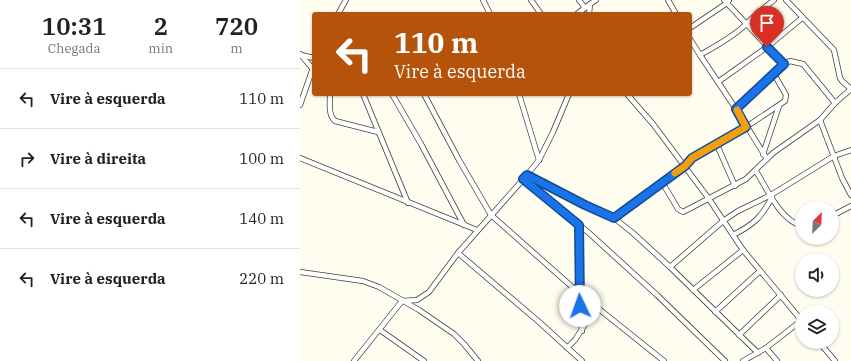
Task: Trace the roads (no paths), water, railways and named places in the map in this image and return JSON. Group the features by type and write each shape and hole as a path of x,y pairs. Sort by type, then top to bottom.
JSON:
{"street":[{"path":"339,12 346,0"},
{"path":"483,0 489,12"},
{"path":"531,0 540,12"},
{"path":"579,0 584,8"},
{"path":"579,12 596,0"},
{"path":"668,0 675,12"},
{"path":"700,55 724,41 746,25 755,15 774,0"},
{"path":"662,182 680,211 683,212 735,186 756,171 767,159 820,120 835,103 851,89 840,78 834,50 786,0"},
{"path":"692,27 727,1 746,25 784,64"},
{"path":"589,12 590,4"},
{"path":"718,82 767,47 802,18"},
{"path":"692,42 767,159"},
{"path":"301,55 312,58"},
{"path":"301,55 312,66"},
{"path":"736,109 784,64 790,61 803,64 835,103"},
{"path":"300,105 302,91 312,69"},
{"path":"614,218 685,166 692,158 717,145 785,101 786,95 774,74"},
{"path":"330,96 330,114 332,119 378,132"},
{"path":"364,96 408,203"},
{"path":"393,96 421,144 464,225"},
{"path":"425,96 459,160 491,215 579,293 664,361"},
{"path":"520,96 538,160"},
{"path":"354,361 402,301 417,300 429,292 445,268 527,175 538,160 553,132 568,96"},
{"path":"629,96 653,124 685,166 743,250 795,312"},
{"path":"763,154 779,106"},
{"path":"820,120 842,178 851,195"},
{"path":"717,145 735,186"},
{"path":"670,267 723,221 738,211 771,196 834,156 851,150"},
{"path":"300,158 477,230"},
{"path":"756,171 779,209 786,217 795,222"},
{"path":"527,175 614,218 670,267 758,353"},
{"path":"523,179 579,225 657,294 726,361"},
{"path":"733,235 748,227 764,212 771,196"},
{"path":"839,212 851,206"},
{"path":"579,225 579,293 582,331"},
{"path":"693,290 743,250"},
{"path":"458,253 538,321 567,348 574,357 582,361"},
{"path":"715,312 760,271"},
{"path":"300,272 363,281 379,287 419,310 454,334 476,360"},
{"path":"738,335 781,295"},
{"path":"567,348 582,331 596,307"},
{"path":"744,361 766,348 795,325"},
{"path":"380,330 424,361"},
{"path":"574,357 575,340"},
{"path":"766,348 777,361"},
{"path":"825,349 835,361"}]}
